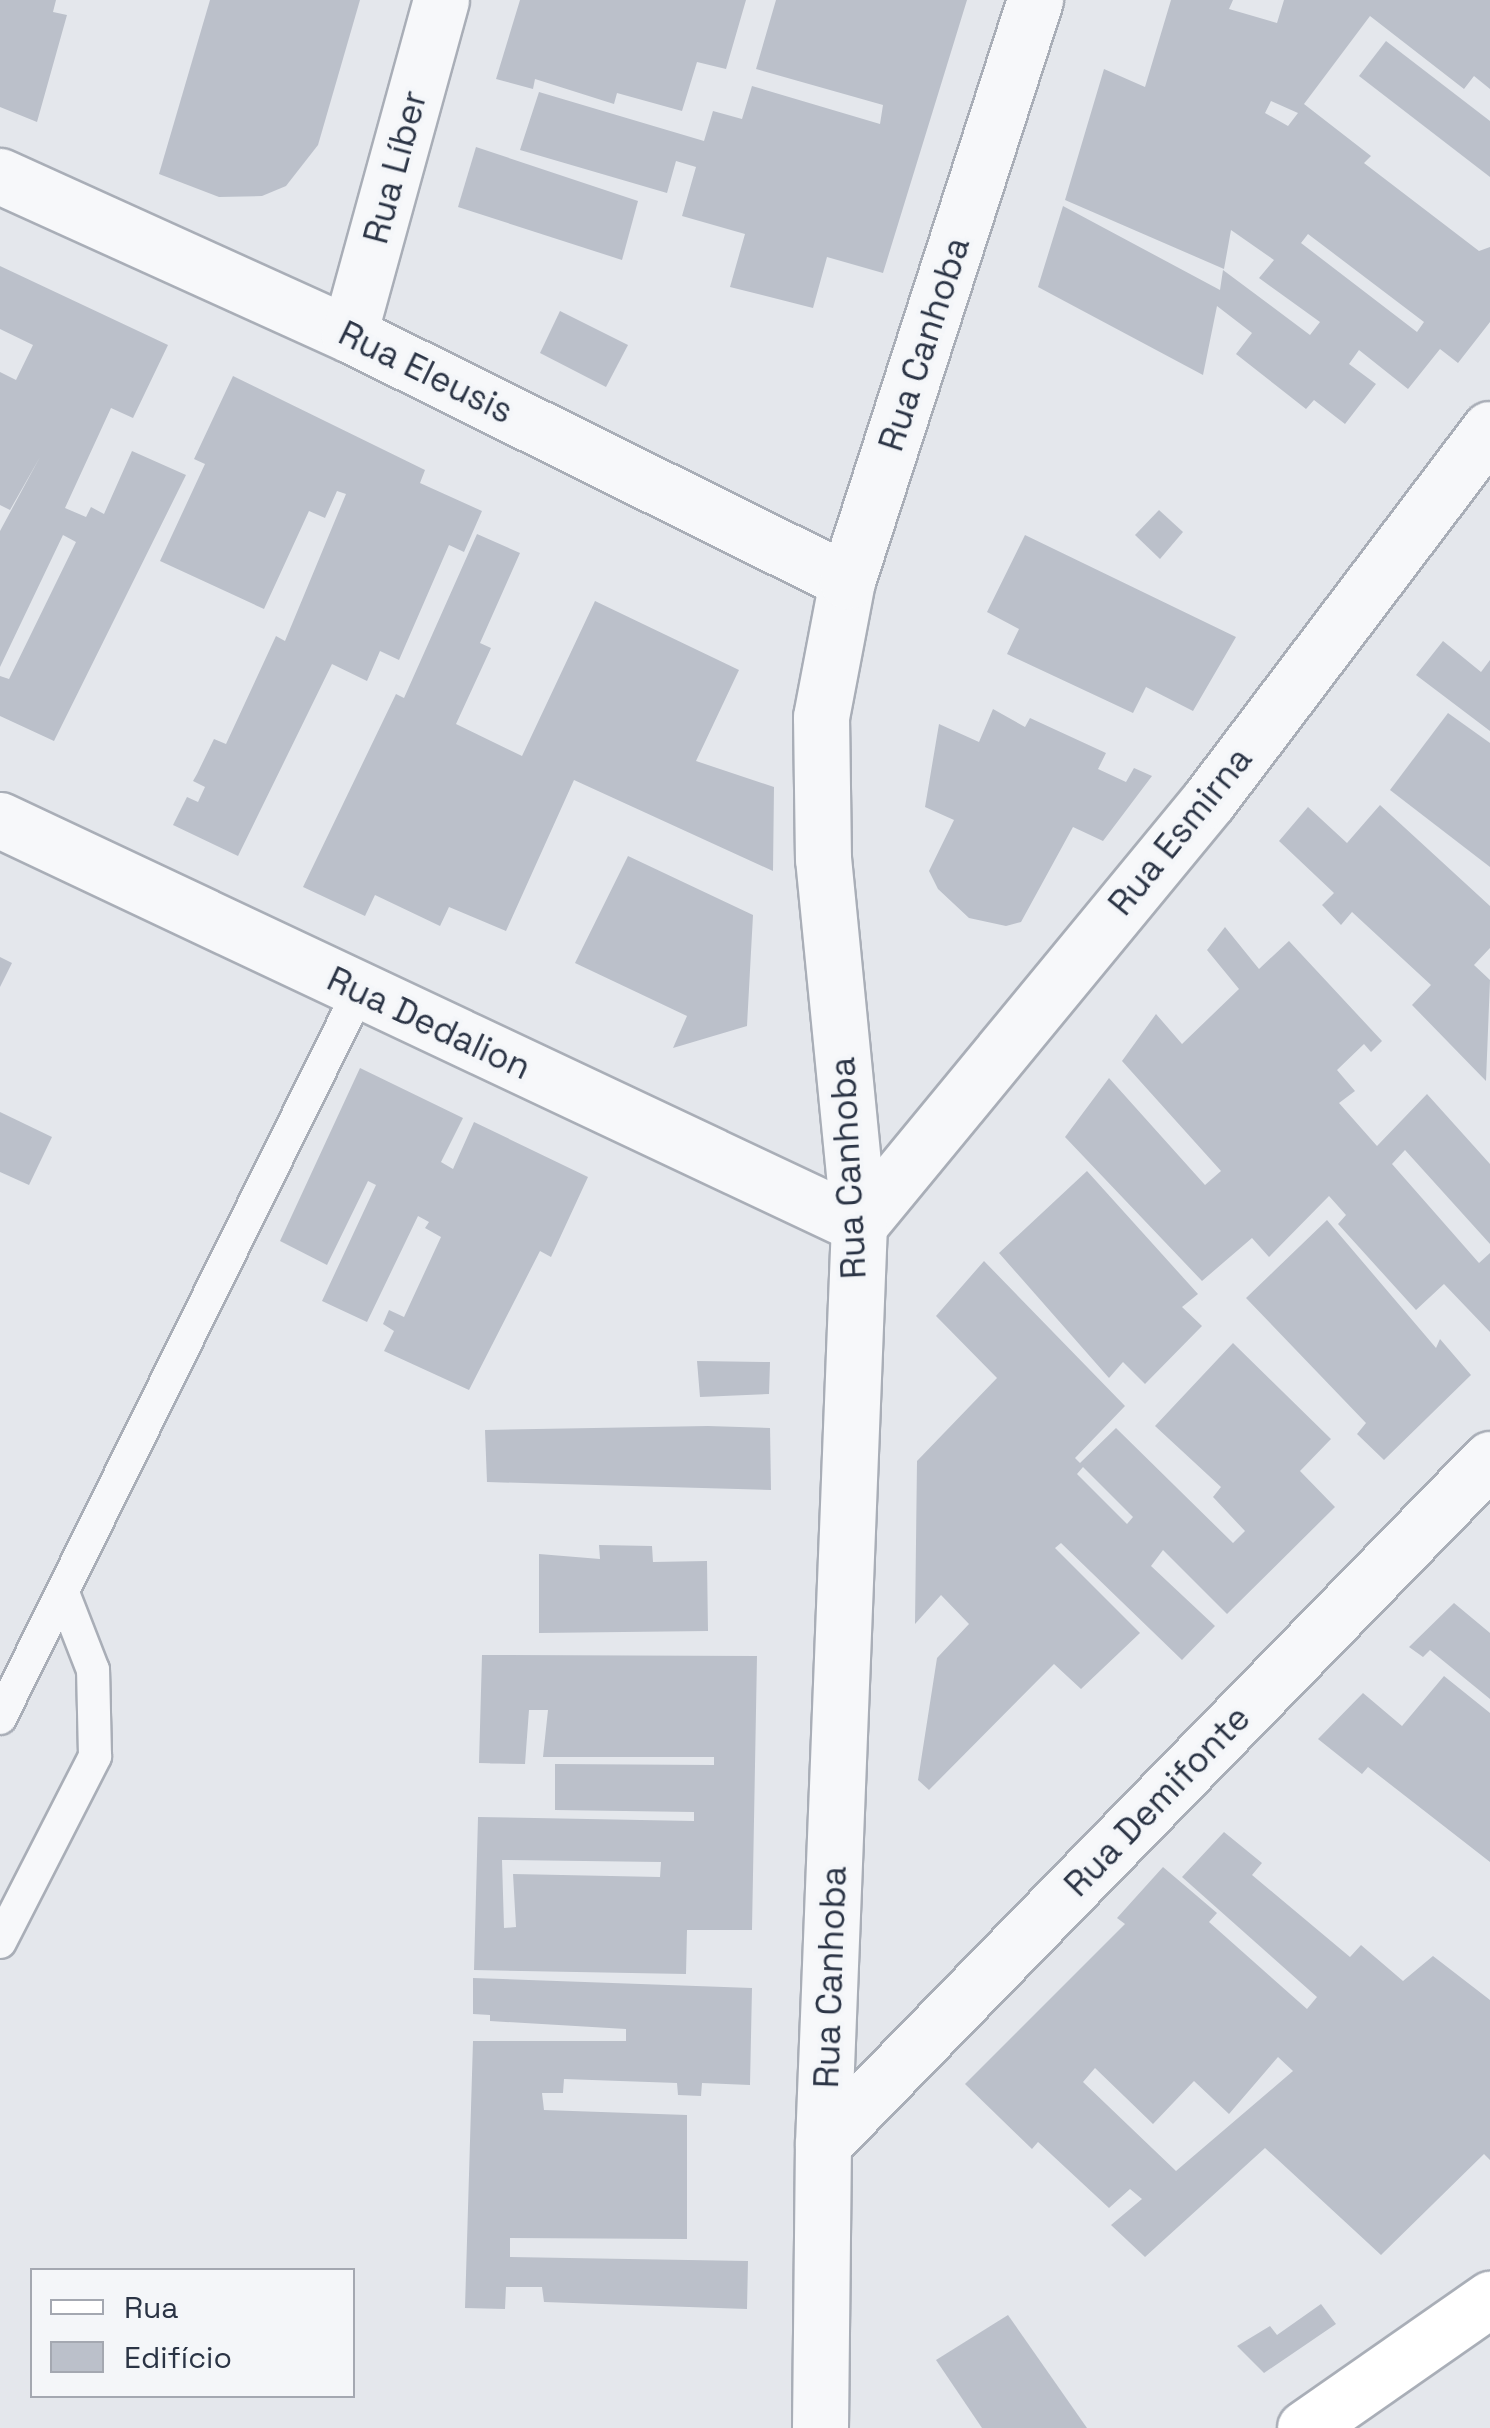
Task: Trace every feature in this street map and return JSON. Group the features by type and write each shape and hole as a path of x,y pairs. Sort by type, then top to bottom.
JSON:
{"main road":[{"path":"1304,2428 1490,2299"}],"street":[{"name":"Rua Líber","path":"349,334 441,0"},
{"name":"Rua Canhoba","path":"820,2428 824,2144 859,1225 819,800 821,717 847,581 1035,0"},
{"name":"Rua Eleusis","path":"0,176 349,334 847,581"},
{"name":"Rua Esmirna","path":"859,1225 1209,800 1490,430"},
{"name":"Rua Dedalion","path":"0,820 859,1225"},
{"name":"Rua Demifonte","path":"824,2144 1490,1459"}],"lane":[{"path":"0,1718 360,990"},
{"path":"0,1942 95,1756 93,1670 63,1593"}],"building":[{"path":"0,0 56,0 53,12 67,15 37,122 0,107"},
{"path":"210,0 360,0 318,145 286,186 262,196 219,197 159,174"},
{"path":"520,0 746,0 726,69 697,62 682,111 617,93 614,104 535,79 533,89 496,79"},
{"path":"776,0 967,0 883,273 827,257 813,308 730,287 745,234 682,216 696,167 676,161 667,193 520,150 539,92 704,141 713,111 742,119 752,86 880,124 883,105 756,69"},
{"path":"1171,0 1233,0 1229,9 1277,23 1284,0 1490,0 1490,89 1474,76 1464,89 1370,16 1304,104 1371,156 1364,163 1479,251 1490,247 1490,322 1458,363 1440,349 1408,389 1359,350 1349,364 1376,384 1345,424 1314,400 1306,409 1236,354 1252,333 1217,306 1203,375 1038,287 1063,206 1220,290 1223,270 1310,335 1320,322 1259,278 1274,260 1231,230 1224,269 1065,200 1104,69 1145,87","holes":["1271,101 1298,113 1288,126 1265,113","1308,234 1424,322 1417,332 1301,243"]},
{"path":"1386,41 1490,121 1490,177 1359,76"},
{"path":"476,147 638,201 622,260 458,207"},
{"path":"0,266 168,345 133,418 111,408 65,508 86,517 91,507 104,514 132,451 186,475 54,741 0,716 0,676 9,679 76,542 63,535 0,667 0,531 40,457 10,510 0,505 0,372 16,380 33,345 0,329"},
{"path":"560,311 628,345 606,387 540,353"},
{"path":"233,376 425,470 420,483 482,511 464,552 449,545 399,660 380,651 367,681 332,664 238,856 173,825 187,797 198,802 205,787 193,781 214,739 226,744 276,636 285,641 346,494 337,491 325,518 309,511 264,609 160,561 205,464 194,459"},
{"path":"1159,510 1183,532 1160,559 1135,535"},
{"path":"477,534 520,553 480,643 491,648 456,724 522,756 595,601 739,670 696,761 774,787 773,871 574,780 506,931 449,907 440,926 375,895 365,916 303,887 396,694 404,698"},
{"path":"1025,535 1236,637 1193,711 1146,687 1133,713 1007,654 1019,629 987,612"},
{"path":"1443,641 1481,672 1490,660 1490,731 1416,675"},
{"path":"993,709 1025,727 1030,718 1106,753 1098,769 1126,782 1134,768 1152,776 1103,841 1073,827 1021,922 1006,926 969,918 938,889 929,871 954,820 925,807 939,724 979,742"},
{"path":"1448,713 1490,743 1490,867 1390,790"},
{"path":"1380,805 1490,906 1490,948 1474,965 1490,980 1486,1081 1412,1005 1431,985 1352,912 1341,925 1322,905 1334,893 1279,841 1308,807 1347,843"},
{"path":"628,856 753,915 747,1026 673,1048 687,1016 575,963"},
{"path":"1225,927 1259,969 1289,941 1382,1041 1371,1052 1364,1044 1337,1070 1355,1091 1339,1103 1377,1146 1427,1094 1490,1164 1490,1244 1405,1150 1392,1164 1479,1263 1490,1253 1490,1332 1444,1284 1416,1310 1338,1224 1346,1215 1329,1196 1269,1257 1252,1238 1202,1281 1065,1137 1109,1078 1205,1185 1221,1171 1122,1061 1156,1014 1182,1044 1239,989 1207,950"},
{"path":"0,957 12,963 0,987"},
{"path":"360,1068 463,1118 441,1162 453,1169 474,1122 588,1177 551,1257 540,1251 469,1390 384,1351 394,1331 383,1324 389,1310 404,1317 441,1237 425,1228 429,1222 418,1216 367,1322 322,1301 376,1185 368,1181 327,1265 280,1241"},
{"path":"0,1112 52,1137 29,1185 0,1172"},
{"path":"1087,1171 1198,1294 1182,1307 1202,1326 1145,1384 1123,1362 1109,1378 999,1253"},
{"path":"1327,1220 1436,1348 1440,1339 1471,1375 1384,1460 1357,1434 1366,1423 1246,1298"},
{"path":"984,1261 1125,1406 1075,1458 1080,1463 1116,1428 1233,1543 1245,1531 1213,1497 1221,1487 1155,1426 1233,1343 1331,1439 1300,1471 1335,1507 1227,1614 1163,1550 1151,1566 1215,1626 1182,1660 1061,1543 1055,1548 1140,1633 1081,1689 1054,1664 929,1790 918,1780 937,1658 969,1624 941,1595 915,1624 917,1461 997,1378 936,1316","holes":["1083,1467 1133,1517 1127,1524 1077,1474"]},
{"path":"697,1361 770,1362 769,1394 700,1397"},
{"path":"770,1428 771,1490 487,1482 485,1430"},
{"path":"599,1545 652,1546 653,1562 707,1561 708,1631 539,1633 539,1554 600,1559"},
{"path":"1454,1603 1490,1633 1490,1699 1430,1650 1423,1657 1409,1647"},
{"path":"482,1655 757,1656 752,1930 687,1930 686,1974 474,1970 478,1817 694,1821 694,1812 555,1810 555,1764 714,1765 714,1757 543,1757 548,1710 529,1710 525,1764 479,1763","holes":["502,1860 661,1862 660,1877 513,1874 516,1927 504,1928"]},
{"path":"1444,1676 1490,1713 1490,1862 1368,1767 1362,1774 1318,1739 1363,1693 1402,1726"},
{"path":"1224,1832 1262,1863 1252,1875 1350,1957 1361,1945 1403,1981 1433,1956 1490,2000 1490,2160 1484,2154 1381,2255 1265,2148 1145,2257 1111,2225 1142,2199 1130,2189 1109,2208 1038,2142 1032,2149 965,2084 1125,1924 1117,1918 1163,1867 1217,1913 1209,1922 1307,2009 1317,1997 1182,1877","holes":["1278,2057 1293,2071 1176,2171 1083,2082 1095,2068 1153,2124 1194,2081 1229,2114"]},
{"path":"473,1978 752,1988 750,2085 702,2083 701,2096 678,2095 677,2083 564,2079 563,2093 542,2093 544,2110 687,2115 687,2239 510,2238 510,2257 748,2261 747,2309 544,2302 542,2287 506,2287 505,2309 465,2308 473,2041 626,2041 626,2029 490,2021 490,2015 473,2014"},
{"path":"1321,2304 1336,2324 1264,2373 1237,2346 1270,2326 1277,2335"},
{"path":"1008,2315 1087,2428 982,2428 936,2360"}]}
